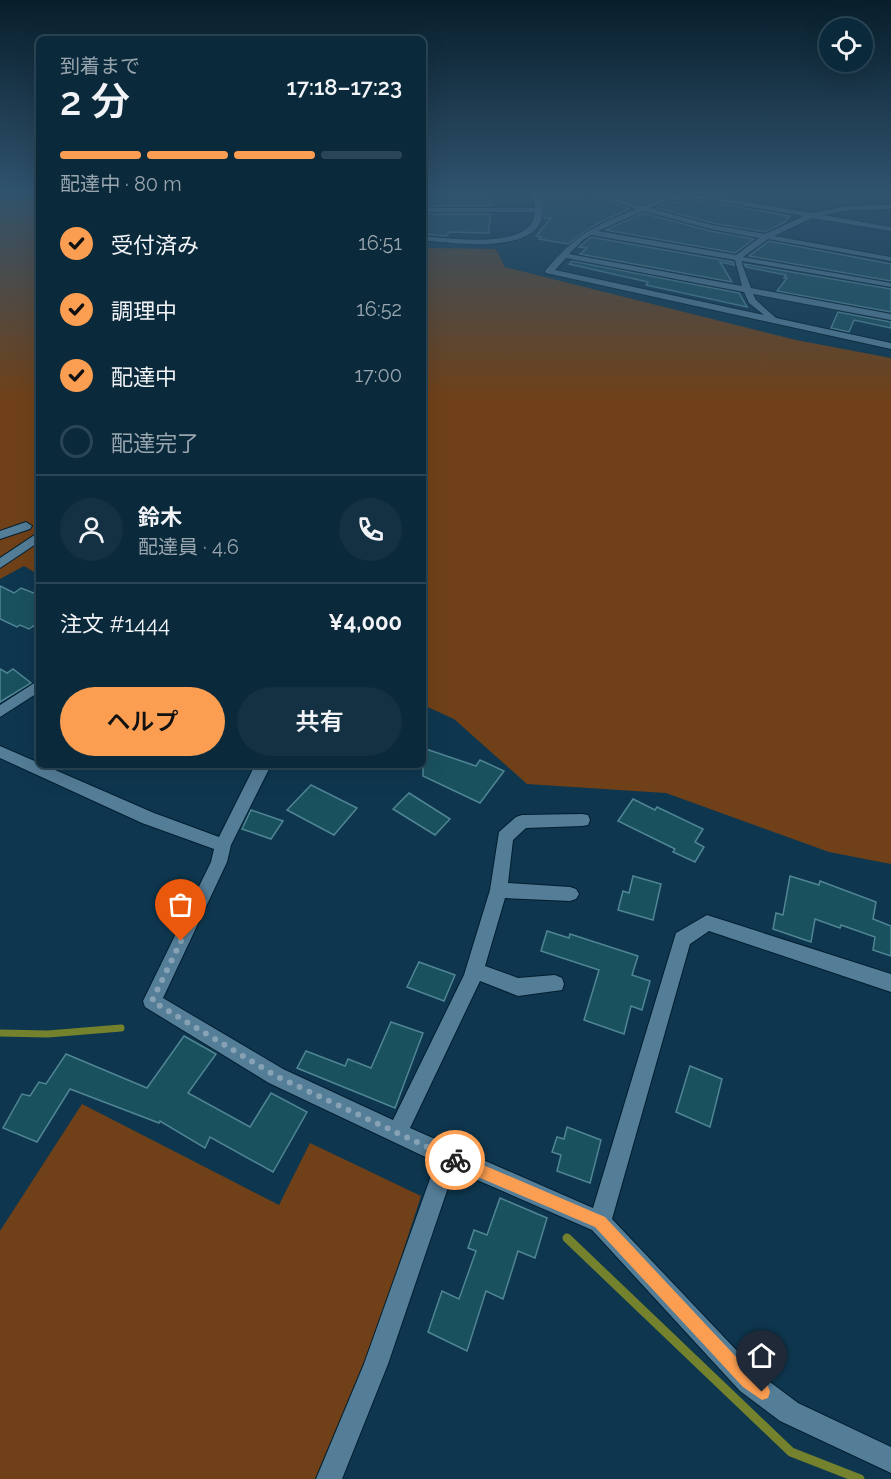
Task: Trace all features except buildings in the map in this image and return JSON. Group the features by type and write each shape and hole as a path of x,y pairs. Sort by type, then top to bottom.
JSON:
{"street":[{"path":"555,263 549,271 891,346"},
{"path":"605,263 891,317"},
{"path":"738,263 757,308 783,323"},
{"path":"772,263 891,285"},
{"path":"0,535 27,526"},
{"path":"0,564 36,538"},
{"path":"0,712 36,687"},
{"path":"0,752 148,818 223,844"},
{"path":"261,768 223,844 219,862 152,1001 276,1076 448,1157 600,1222 749,1382 789,1412 891,1460"},
{"path":"397,1134 475,970 499,890 505,837 522,822 582,820"},
{"path":"499,890 570,894"},
{"path":"600,1222 682,939 707,923 891,983"},
{"path":"475,970 518,987 555,984"},
{"path":"329,1479 376,1364 448,1157"}],"shaded area":[{"path":"0,263 36,263 36,573 24,566 0,579"},
{"path":"426,263 503,263 505,267 796,340 891,358 891,864 829,852 666,793 527,784 454,719 426,706"},
{"path":"82,1104 279,1205 310,1143 421,1196 371,1350 315,1479 0,1479 0,1231"}],"waterway":[{"path":"0,1033 48,1034 121,1028"},
{"path":"567,1238 791,1452 860,1479"}],"way so far":[{"path":"181,941 152,1001 276,1076 455,1160"}],"route":[{"path":"455,1160 600,1222 749,1382 762,1392"}]}
